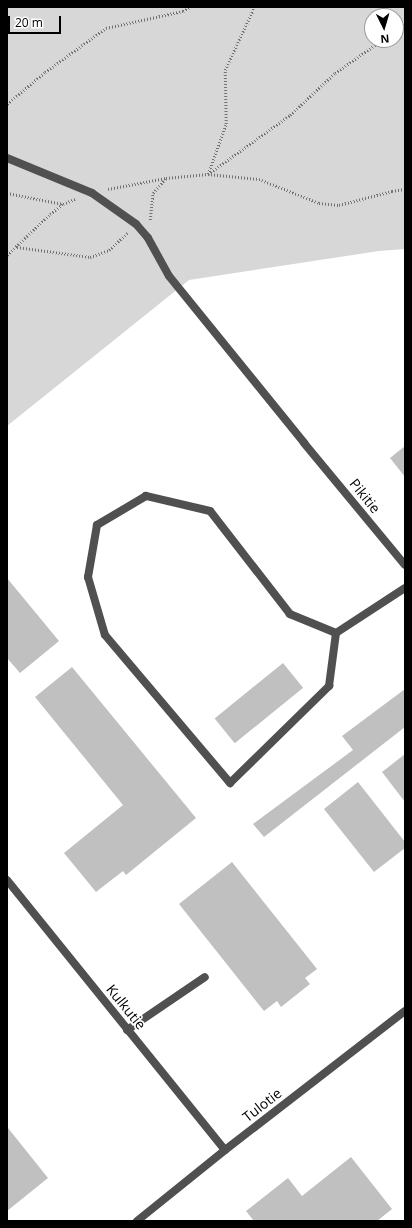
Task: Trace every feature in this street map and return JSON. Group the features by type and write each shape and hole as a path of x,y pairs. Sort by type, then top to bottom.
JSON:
{"street":[{"name":"Pikitie","path":"7,158 92,193 136,224 148,238 169,276 405,565"},
{"path":"336,632 290,614 210,511 146,496 97,525 88,577 105,635 230,783 328,686 336,632 405,588"},
{"name":"Kulkutie","path":"7,880 225,1150"},
{"path":"127,1030 205,977"},
{"name":"Tulotie","path":"137,1221 225,1150 405,1011"}],"path":[{"path":"7,104 45,72 106,28 183,11 190,7"},
{"path":"208,174 226,124 225,70 253,10 252,7"},
{"path":"208,174 290,115 336,73 371,48"},
{"path":"7,255 50,214 63,204 92,193 166,178 208,174 259,179 319,203 338,205 392,190 405,189"},
{"path":"148,238 153,193 166,178"},
{"path":"7,193 63,204"},
{"path":"17,247 90,257 108,250 136,224"}],"shaded area":[{"path":"7,7 405,7 405,249 379,251 189,280 7,426"}],"building":[{"path":"405,446 405,477 390,458"},
{"path":"7,578 59,641 20,673 7,658"},
{"path":"283,663 303,688 235,743 215,718"},
{"path":"72,667 196,818 126,875 123,871 96,892 64,853 123,805 35,697"},
{"path":"405,689 405,727 264,837 253,824 353,750 342,736"},
{"path":"405,754 405,802 382,772"},
{"path":"358,782 405,842 405,848 374,872 324,809"},
{"path":"232,862 317,969 305,978 310,984 281,1007 277,1001 264,1011 179,904"},
{"path":"8,1128 48,1178 7,1211 7,1129"},
{"path":"351,1157 392,1209 377,1221 254,1221 246,1211 288,1178 302,1196"}]}
